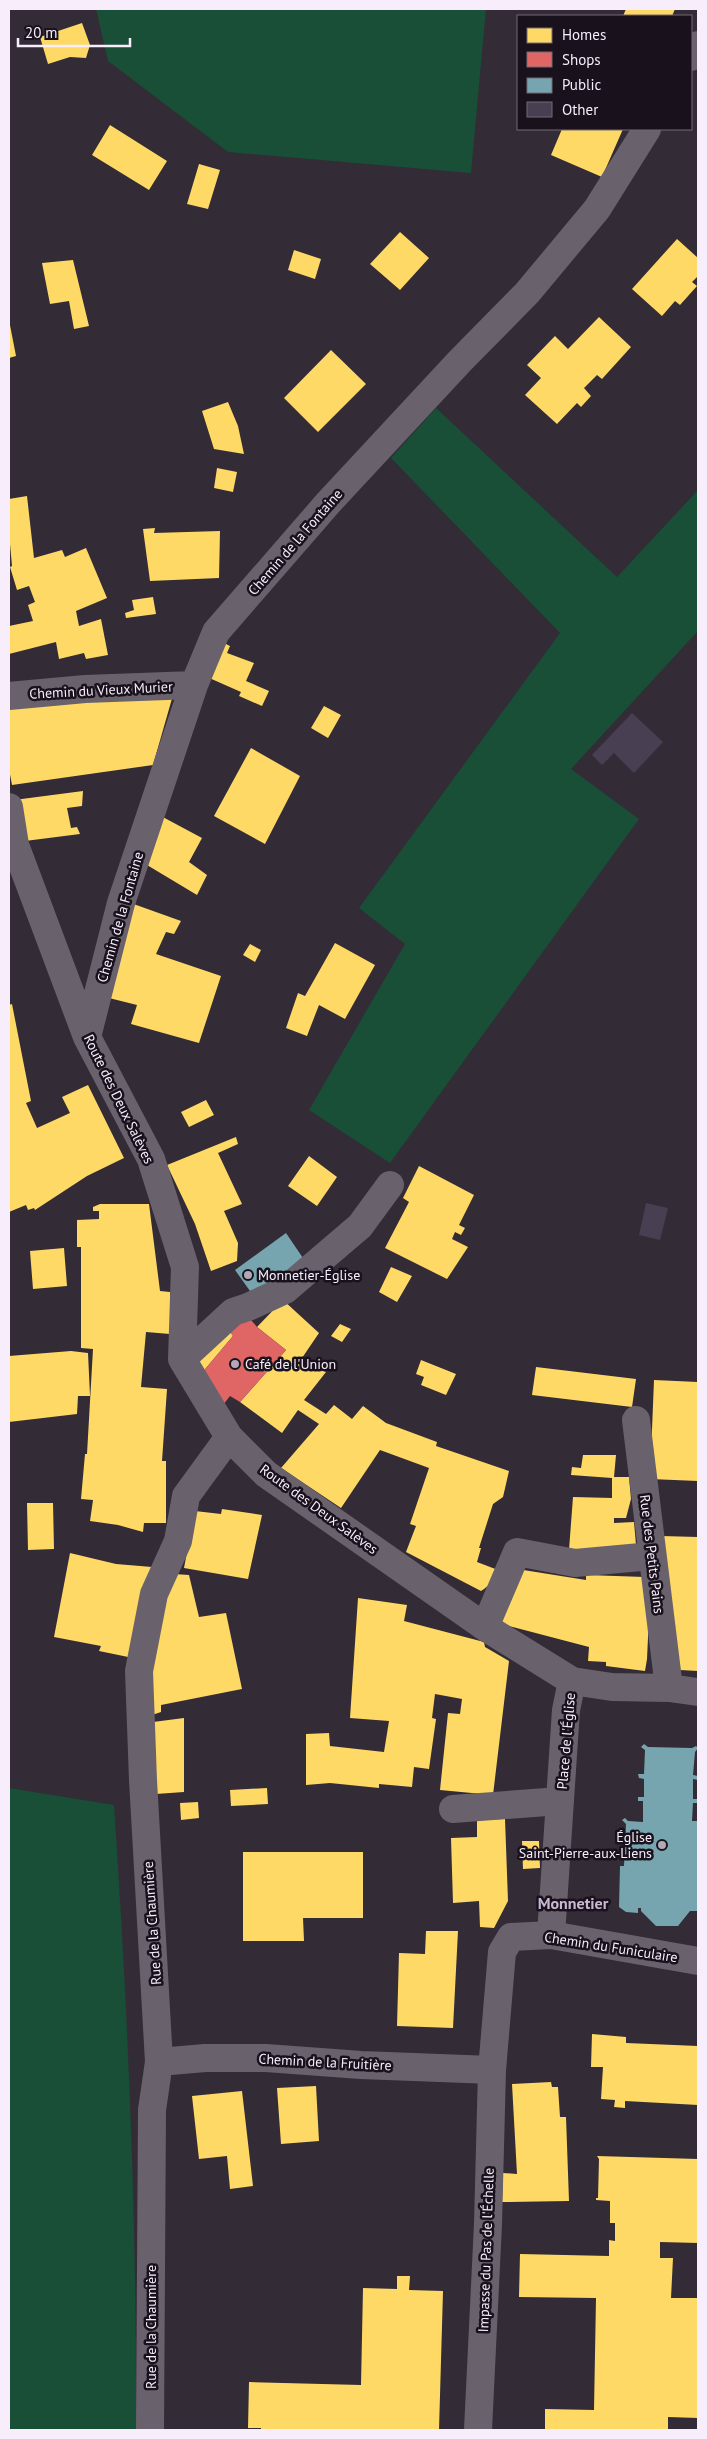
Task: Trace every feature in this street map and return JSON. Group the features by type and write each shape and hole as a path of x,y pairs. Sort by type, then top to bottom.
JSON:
{"street":[{"name":"Chemin de la Fontaine","path":"88,1037 121,903 194,685 216,632 328,503 460,360 528,293 597,208 646,130"},
{"name":"Chemin du Vieux Murier","path":"9,696 85,689 194,685"},
{"name":"Route des Deux Salèves","path":"9,807 15,845 88,1037 151,1160 185,1267 182,1359 230,1437 266,1474 485,1627 572,1681 612,1687 669,1688 698,1692"},
{"path":"182,1359 233,1312 248,1308 285,1290 360,1226 390,1184"},
{"name":"Rue des Petits Pains","path":"636,1420 669,1688"},
{"name":"Rue de la Chaumière","path":"150,2430 152,2110 160,2062 143,1780 139,1671 154,1594 178,1541 186,1496 230,1437"},
{"path":"485,1627 517,1552 575,1563 652,1556"},
{"name":"Place de l'Église","path":"551,1935 566,1710 572,1681"},
{"name":"Place de l'Église","path":"453,1810 560,1800"},
{"name":"Chemin du Funiculaire","path":"502,1952 511,1937 551,1935 698,1961"},
{"name":"Impasse du Pas de l'Échelle","path":"478,2430 488,2224 492,2070 502,1952"},
{"name":"Chemin de la Fruitière","path":"160,2062 205,2058 266,2058 361,2065 492,2070"}],"green space":[{"path":"96,9 486,9 471,173 228,152 108,61"},
{"path":"436,408 617,577 698,490 698,631 571,769 639,819 390,1163 309,1110 405,944 359,908 560,633 391,458"},
{"path":"9,1788 114,1805 131,2117 135,2273 136,2430 9,2430"}],"building: Homes":[{"path":"626,9 675,9 672,15 623,15"},
{"path":"82,23 90,45 86,58 70,57 48,64 40,37"},
{"path":"110,125 167,161 149,190 92,155"},
{"path":"562,130 623,130 602,177 551,155"},
{"path":"199,164 220,170 208,209 187,204"},
{"path":"400,232 429,258 400,290 370,264"},
{"path":"677,239 698,258 698,276 692,282 697,286 680,305 675,301 662,316 632,289"},
{"path":"294,250 321,259 315,279 288,270"},
{"path":"73,260 89,326 74,329 69,301 50,304 42,263"},
{"path":"599,317 631,347 602,379 597,375 584,388 591,396 581,407 577,403 557,424 525,395 541,378 527,365 555,336 568,349"},
{"path":"9,320 16,356 9,358"},
{"path":"331,350 366,384 318,432 284,398"},
{"path":"228,402 238,426 244,454 214,449 202,411"},
{"path":"217,468 237,472 233,492 214,488"},
{"path":"27,496 34,558 62,550 65,557 86,548 107,598 76,611 79,626 101,619 108,655 86,659 84,653 59,659 56,642 9,654 9,626 33,621 28,605 35,602 29,586 17,590 10,567 12,566 9,533 9,499"},
{"path":"155,528 154,533 220,531 219,578 150,581 143,529"},
{"path":"153,597 156,614 126,618 125,613 134,610 132,600"},
{"path":"224,643 230,646 227,653 254,663 246,681 269,691 262,706 239,696 241,692 207,677"},
{"path":"173,695 153,765 12,785 9,769 9,708"},
{"path":"324,706 341,715 328,738 311,728"},
{"path":"251,748 300,776 265,844 214,816"},
{"path":"83,791 82,806 67,808 71,828 77,827 80,834 25,841 14,800"},
{"path":"159,815 202,838 189,862 207,875 197,895 142,862"},
{"path":"128,902 181,921 174,934 166,932 156,954 221,976 199,1043 131,1024 137,1005 109,998"},
{"path":"335,943 375,965 345,1019 319,1005 307,1036 286,1028 298,993 305,996"},
{"path":"250,944 261,950 255,962 243,955"},
{"path":"12,1004 31,1101 26,1103 37,1128 70,1113 62,1097 88,1085 124,1158 87,1176 35,1210 34,1208 28,1210 26,1205 9,1212 9,1005"},
{"path":"206,1100 214,1115 189,1127 181,1112"},
{"path":"236,1137 238,1144 218,1153 242,1204 224,1211 238,1243 237,1261 211,1271 195,1224 167,1165"},
{"path":"309,1156 337,1177 317,1206 288,1186"},
{"path":"419,1166 474,1195 459,1225 465,1228 461,1235 455,1232 452,1239 468,1247 447,1279 385,1248 409,1202 403,1198"},
{"path":"100,1204 149,1204 160,1291 170,1292 170,1334 146,1332 141,1387 167,1389 162,1461 166,1461 166,1523 144,1523 143,1532 118,1525 90,1521 93,1500 81,1499 85,1454 87,1454 93,1349 81,1348 81,1247 77,1247 77,1220 99,1219 99,1211 93,1211 93,1207"},
{"path":"64,1248 67,1286 33,1289 30,1251"},
{"path":"391,1267 412,1276 397,1302 379,1292"},
{"path":"283,1300 319,1333 302,1358 326,1372 304,1400 326,1414 334,1405 352,1419 363,1406 386,1423 437,1442 436,1446 509,1471 503,1497 493,1504 479,1548 481,1548 477,1562 498,1570 490,1584 484,1589 481,1591 406,1552 416,1526 410,1524 429,1468 380,1450 341,1508 281,1468 319,1424 298,1410 282,1433 240,1402 286,1350 257,1327"},
{"path":"340,1324 351,1329 342,1342 331,1336"},
{"path":"228,1328 233,1336 201,1374 199,1362"},
{"path":"71,1351 88,1353 90,1396 78,1396 77,1414 9,1422 9,1356"},
{"path":"421,1360 456,1374 446,1395 421,1385 424,1377 416,1374"},
{"path":"536,1367 636,1379 632,1407 532,1395"},
{"path":"654,1380 698,1382 698,1481 650,1479"},
{"path":"583,1455 616,1455 614,1477 629,1477 631,1499 626,1518 614,1518 614,1523 634,1522 636,1545 569,1550 573,1497 612,1498 612,1478 571,1475 572,1467 581,1468"},
{"path":"27,1503 53,1503 54,1549 28,1550"},
{"path":"222,1509 262,1515 248,1579 184,1568 195,1511 221,1514"},
{"path":"661,1536 698,1537 698,1671 680,1670"},
{"path":"70,1553 116,1564 152,1567 133,1658 99,1651 101,1646 54,1637"},
{"path":"517,1569 586,1580 586,1575 645,1577 649,1616 645,1671 606,1666 606,1662 588,1661 589,1647 501,1624"},
{"path":"174,1574 189,1575 199,1617 226,1613 242,1689 161,1705 161,1712 152,1715 151,1644 154,1626"},
{"path":"358,1598 407,1605 404,1621 484,1642 485,1647 509,1661 493,1795 440,1790 448,1713 460,1714 462,1699 435,1694 432,1718 436,1719 429,1769 414,1767 412,1787 379,1784 379,1788 330,1783 306,1785 306,1734 329,1733 330,1746 384,1752 389,1721 350,1718"},
{"path":"184,1718 184,1792 156,1794 153,1722"},
{"path":"267,1788 268,1804 231,1806 230,1790"},
{"path":"198,1802 199,1818 181,1820 180,1803"},
{"path":"505,1819 508,1901 494,1928 480,1927 479,1901 453,1903 451,1838 477,1837 477,1820"},
{"path":"522,1841 539,1841 540,1868 523,1869"},
{"path":"243,1852 363,1852 363,1918 303,1918 304,1941 243,1941"},
{"path":"426,1931 458,1931 453,2028 397,2026 399,1953 425,1954"},
{"path":"592,2034 626,2037 626,2043 698,2046 698,2105 625,2101 625,2108 614,2107 615,2100 601,2099 603,2067 591,2067"},
{"path":"551,2082 552,2087 558,2087 560,2117 566,2117 569,2201 502,2202 503,2173 517,2174 512,2084"},
{"path":"316,2086 319,2141 281,2144 277,2088"},
{"path":"242,2091 253,2186 230,2189 227,2156 199,2159 192,2096"},
{"path":"597,2156 698,2159 698,2243 660,2242 660,2258 673,2258 671,2298 698,2298 698,2418 668,2417 668,2430 545,2430 545,2409 594,2410 596,2298 519,2297 520,2254 609,2256 609,2240 615,2241 615,2223 610,2223 610,2201 596,2200 598,2198 599,2159"},
{"path":"397,2276 410,2276 409,2290 443,2291 439,2430 261,2430 261,2428 248,2428 249,2382 361,2385 363,2288 397,2289"}],"building: Shops":[{"path":"245,1313 257,1327 286,1350 240,1402 230,1396 223,1405 201,1374 233,1336 228,1328"}],"building: Public":[{"path":"286,1233 305,1261 255,1298 235,1270"},
{"name":"Église Saint-Pierre-aux-Liens","path":"644,1744 648,1747 692,1748 696,1746 698,1748 695,1752 693,1775 698,1776 698,1780 693,1779 693,1799 698,1799 698,1803 693,1803 692,1821 698,1821 698,1911 690,1911 678,1926 656,1926 641,1911 641,1908 638,1908 638,1913 626,1912 619,1907 620,1866 624,1866 626,1824 622,1820 625,1818 628,1821 643,1822 643,1801 638,1801 638,1797 644,1797 644,1779 639,1778 638,1774 644,1774 645,1750 641,1747"}],"building: Other":[{"path":"632,713 663,742 634,773 614,753 602,765 592,755"},
{"path":"646,1203 668,1208 660,1240 639,1235"}],"place":[{"name":"Monnetier-Église","path":"248,1275"},
{"name":"Café de l'Union","path":"235,1364"},
{"name":"Église Saint-Pierre-aux-Liens","path":"662,1845"}],"district":[{"name":"Monnetier","path":"573,1903"}]}
